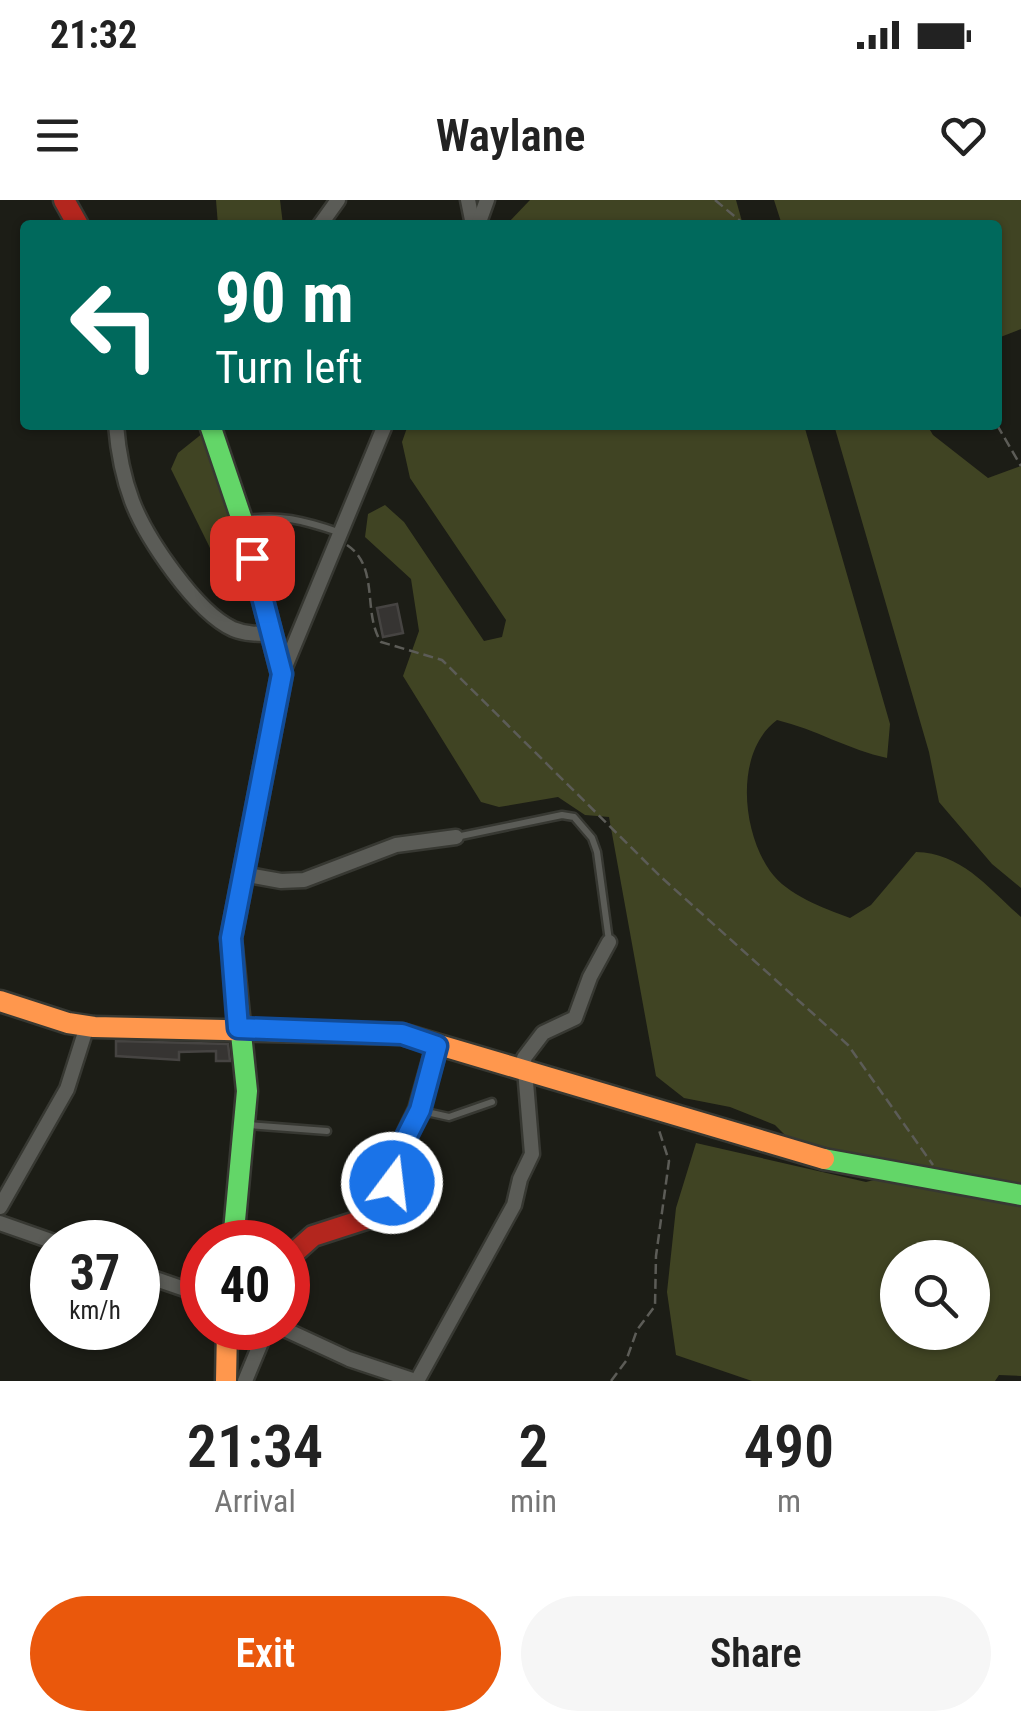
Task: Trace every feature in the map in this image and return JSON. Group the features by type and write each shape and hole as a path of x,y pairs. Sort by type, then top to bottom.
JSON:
{"street":[{"path":"117,430 134,507 162,555 220,620 244,632 271,634"},
{"path":"212,430 242,520 282,674"},
{"path":"235,1220 247,1091 231,938 242,874 282,674 382,430"},
{"path":"242,874 281,881 304,880 396,845 456,837"},
{"path":"310,1341 349,1359 416,1381 517,1199 520,1179 532,1154 524,1058 536,1039 575,1018 590,976 610,942"},
{"path":"0,1001 87,1026 402,1034 523,1072 562,1080 653,1112 864,1168 1021,1195"},
{"path":"0,1207 62,1100 87,1026"},
{"path":"310,1237 375,1216 383,1208 389,1198 397,1155 420,1110 437,1046"},
{"path":"0,1223 30,1234"},
{"path":"226,1381 227,1350"},
{"path":"245,1381 258,1350"}],"lane":[{"path":"469,200 486,201"},
{"path":"242,520 264,516 304,520 339,536"},
{"path":"456,837 562,815 574,817 592,838 597,852 610,942"},
{"path":"420,1110 449,1117 492,1102"},
{"path":"244,1125 327,1132"}],"path":[{"path":"716,200 739,220"},
{"path":"1000,430 1021,466"},
{"path":"339,536 357,552 366,568 372,628 381,642 442,660 661,877 848,1045 945,1182"},
{"path":"610,1381 654,1306 656,1256 669,1161 653,1112"}],"green space":[{"path":"216,200 280,200 282,220 218,220"},
{"path":"530,200 736,200 742,220 511,220"},
{"path":"774,200 1021,200 1021,329 1002,336 1002,220 780,220"},
{"path":"406,430 805,430 890,724 887,758 777,720 763,734 749,771 748,813 753,834 760,854 777,880 806,900 850,918 871,905 916,852 961,865 1021,917 1021,1185 794,1144 775,1125 730,1107 684,1098 656,1076 609,817 585,815 558,797 499,807 481,802 403,676 419,631 411,579 365,537 368,514 385,505 404,522 484,641 502,637 506,620 410,478 402,442"},
{"path":"835,430 930,430 988,478 1021,466 1021,888 992,864 939,802 929,752"},
{"path":"203,433 245,560 229,567 213,554 171,469 178,453"},
{"path":"696,1143 866,1182 878,1179 1021,1206 1021,1376 999,1375 995,1381 752,1381 676,1355 667,1292 676,1208"}],"building":[{"path":"397,604 403,633 383,637 377,608"},
{"path":"116,1041 228,1044 230,1061 216,1061 216,1051 179,1052 179,1060 116,1056"}],"traffic: fast":[{"path":"212,430 242,520 282,674 231,938 247,1091 235,1220"},
{"path":"824,1159 1021,1195"}],"traffic: slow":[{"path":"0,1001 68,1023 94,1027 402,1034 824,1159"},
{"path":"226,1381 227,1350"}],"traffic: jam":[{"path":"64,200 75,220"},
{"path":"310,1239 375,1216 389,1198 397,1155 419,1110 437,1046"}],"route":[{"path":"252,558 282,674 231,938 238,1028 402,1034 437,1046 420,1110 397,1155 392,1183"}]}
